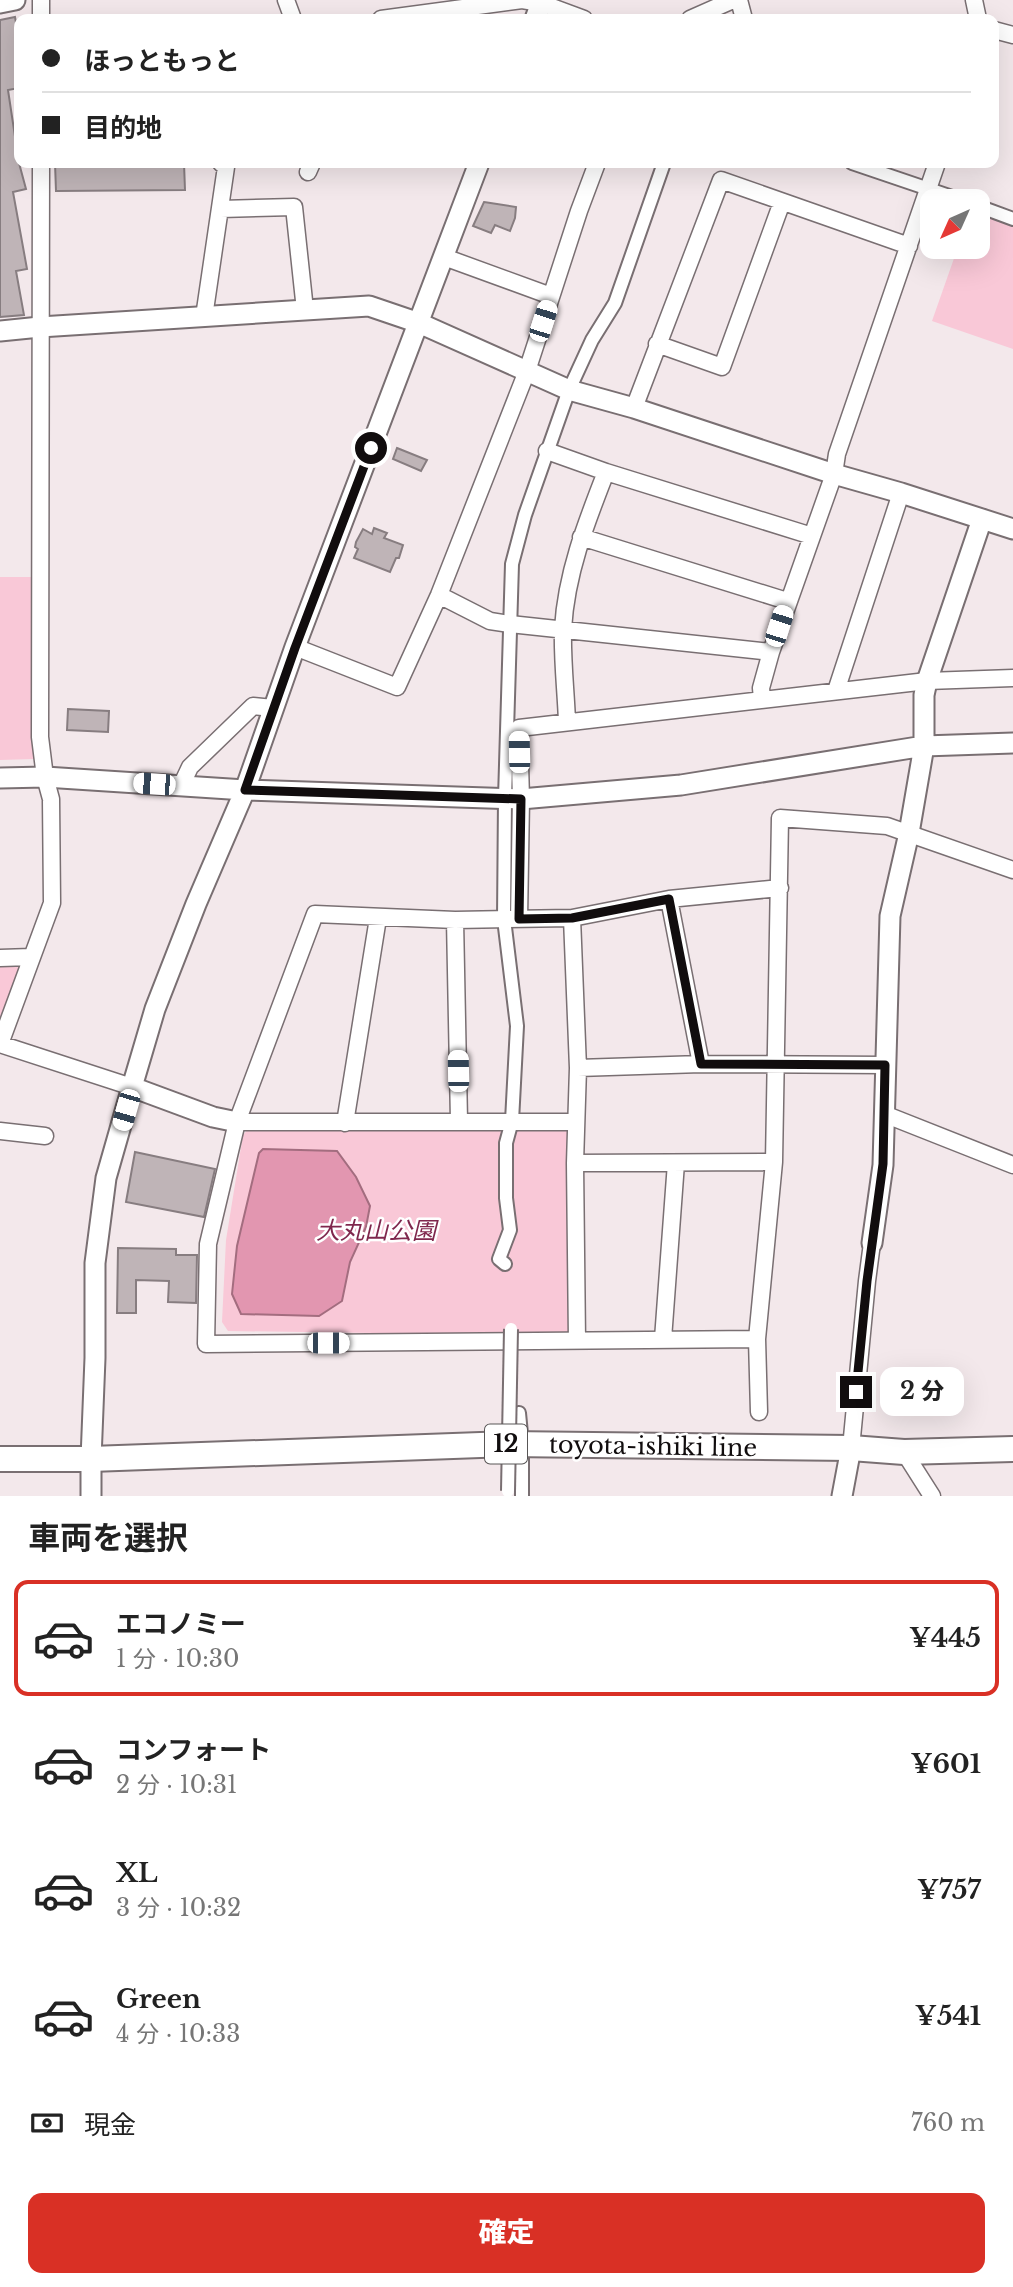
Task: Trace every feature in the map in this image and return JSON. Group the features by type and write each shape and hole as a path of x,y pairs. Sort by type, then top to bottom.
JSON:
{"main road":[{"name":"toyota-ishiki line","path":"0,1459 90,1459 522,1444 851,1448 904,1452 1013,1449"}],"street":[{"path":"0,3 15,0"},
{"path":"701,14 733,0"},
{"path":"418,14 515,1 564,14"},
{"path":"41,168 40,737 51,799 51,903 0,1044 132,1087 213,1117 237,1122 576,1122"},
{"path":"204,317 226,168"},
{"path":"91,1496 95,1263 106,1178 132,1087 155,1009 245,790 295,648 477,168"},
{"path":"295,648 397,687 439,595 527,371 595,168"},
{"path":"505,1264 499,1259 510,1230 506,1198 506,1143 512,1121 517,1026 512,919 512,564 525,515 569,390 592,340 615,303 662,168"},
{"path":"867,168 928,188"},
{"path":"762,699 761,688 787,601 834,474 837,454 935,168"},
{"path":"634,408 721,180 909,246"},
{"path":"657,344 722,367 782,202"},
{"path":"221,209 295,207 305,310"},
{"path":"990,210 1013,219"},
{"path":"444,257 551,296"},
{"path":"0,331 369,306 419,323 569,390 634,408 1013,529"},
{"path":"547,451 812,536"},
{"path":"567,722 563,630 569,589 581,537 606,472"},
{"path":"836,691 901,493"},
{"path":"842,1496 851,1448 867,1281 883,1164 890,916 909,833 924,746 924,695 927,681 982,519"},
{"path":"581,537 787,601"},
{"path":"439,595 490,621 771,652"},
{"path":"513,798 519,728 927,681 1013,678"},
{"path":"181,786 190,767 253,706 273,708"},
{"path":"0,778 45,777 245,790 513,798 681,785 924,746 1013,743"},
{"path":"760,1412 758,1339 774,1162 780,818 887,827 1013,870"},
{"path":"758,1339 206,1344 208,1244 237,1122 315,914 455,920 572,918 669,899 780,888"},
{"path":"669,899 701,1064"},
{"path":"345,1123 378,918"},
{"path":"572,918 578,1068 575,1163 577,1341"},
{"path":"455,920 459,1121"},
{"path":"0,958 31,957"},
{"path":"578,1068 701,1064 885,1065"},
{"path":"884,1114 1013,1165"},
{"path":"0,1131 45,1136"},
{"path":"575,1163 774,1162"},
{"path":"663,1339 676,1163"},
{"path":"508,1491 512,1329"},
{"path":"519,1413 522,1496"},
{"path":"904,1452 932,1496"}],"green space":[{"path":"990,218 1013,226 1013,349 932,321 954,259 990,259"},
{"path":"0,577 34,577 34,759 0,760"},
{"path":"0,962 24,962 0,1030"},
{"name":"大丸山公園","path":"250,1127 566,1128 569,1131 570,1330 565,1334 514,1335 228,1331 222,1322 226,1240 243,1135"}],"shaded area":[{"path":"263,1149 337,1151 356,1177 370,1206 366,1227 350,1262 342,1301 319,1316 241,1314 232,1294 237,1246 259,1153"}],"building":[{"path":"14,17 14,89 8,90 14,130 14,168 20,168 26,189 13,192 27,269 16,271 24,315 0,317 0,20"},
{"path":"55,168 184,168 185,190 56,191"},
{"path":"484,202 516,207 510,231 495,225 491,233 473,226"},
{"path":"397,448 427,460 421,471 393,459"},
{"path":"374,528 387,533 384,538 403,545 390,572 354,558 358,549 355,547 356,542 363,529 372,534"},
{"path":"68,709 109,711 108,732 67,730"},
{"path":"135,1152 215,1169 204,1217 126,1202"},
{"path":"118,1248 176,1249 176,1255 197,1255 196,1303 168,1302 169,1281 136,1280 136,1313 117,1313"}],"route":[{"path":"371,448 295,648 245,790 521,799 519,919 572,918 669,899 701,1064 885,1065 883,1164 867,1281 856,1392"}]}
